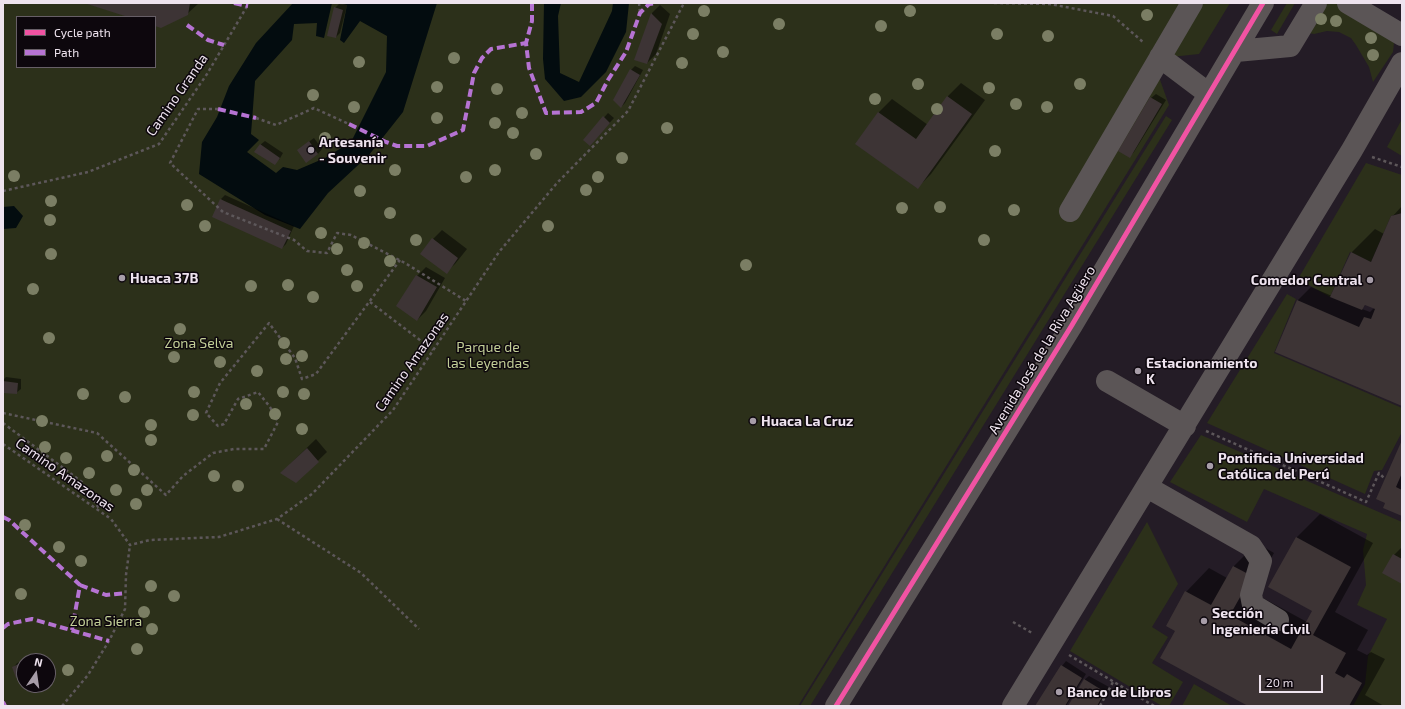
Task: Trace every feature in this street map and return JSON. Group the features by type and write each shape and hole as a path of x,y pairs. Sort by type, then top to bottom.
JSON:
{"street":[{"path":"1070,211 1192,3"},
{"name":"Avenida José de la Riva Agüero","path":"836,706 1072,325 1236,51 1263,3"},
{"path":"1236,51 1290,46 1316,3"},
{"path":"1348,3 1402,35"},
{"path":"1160,57 1210,94"},
{"path":"1013,706 1352,150 1402,63"},
{"path":"1107,381 1184,426"},
{"path":"1147,487 1251,546 1261,561 1251,595 1252,605 1278,620"}],"path":[{"path":"639,3 640,13"},
{"path":"994,3 1050,4 1113,16 1160,57"},
{"path":"256,118 276,125 314,108 349,124"},
{"path":"218,109 198,109 170,163 223,212 294,240 307,251 326,253 336,233 351,234 400,260 466,301"},
{"path":"1352,150 1402,167"},
{"path":"3,413 97,433 166,495 184,476 213,453 234,449 264,449 278,422 270,407 258,392 238,398 224,424 218,426 206,413 220,383 269,323 295,358 302,379 316,374 400,260"},
{"path":"370,302 433,350"},
{"path":"3,423 82,482 101,512"},
{"path":"1184,426 1200,428 1366,502 1379,473 1384,479"},
{"path":"277,519 361,573 419,629"},
{"path":"62,706 88,675 109,641 125,609 126,575 130,545"},
{"path":"1014,622 1154,706"},
{"path":"1100,706 1114,682"}],"green space":[{"name":"Parque de las Leyendas","path":"3,3 1230,3 1199,54 1171,57 1159,77 1169,105 798,706 3,706"},
{"path":"1287,3 1295,3 1277,34 1271,30"},
{"path":"1327,3 1335,3 1390,35 1394,43 1393,52 1373,82 1369,67 1351,38 1339,32 1327,31 1314,34 1309,33"},
{"path":"1166,116 1172,120 810,706 800,706"},
{"path":"1402,119 1402,156 1387,147"},
{"path":"1366,163 1402,175 1402,213 1391,216 1371,262 1350,252 1330,297 1298,279"},
{"path":"1287,294 1296,299 1274,353 1402,408 1402,432 1382,470 1374,471 1365,494 1207,423"},
{"path":"1201,435 1402,522 1402,706 1353,706 1365,684 1368,656 1387,619 1357,605 1366,585 1363,550 1367,534 1264,489 1247,522 1170,482"},
{"path":"1147,522 1178,584 1152,627 1168,637 1152,663 1183,682 1169,706 1162,706 1070,651"},
{"path":"1194,684 1232,706 1182,706"}],"shaded area":[{"path":"293,3 332,3 324,38 316,36 317,23 294,24 292,40 255,81 251,134 259,140 247,152 276,173 283,167 297,170 325,158 351,142 386,72 387,36 360,21 344,43 340,40 347,5 338,3 437,3 403,112 369,155 328,193 300,229 265,215 199,174 202,142 217,117 229,86 256,43"},
{"path":"544,3 561,3 558,16 560,73 579,82 612,11 613,3 629,3 626,32 606,72 581,97 564,101 545,79 543,59"},
{"path":"14,206 23,216 16,228 3,229 3,207"}],"building":[{"path":"84,3 190,3 188,15 161,28 156,26 156,16 125,16"},
{"path":"334,7 343,10 336,38 327,36"},
{"path":"651,13 662,24 647,64 634,60"},
{"path":"630,69 640,75 621,108 613,100"},
{"path":"947,96 972,114 918,189 855,144 878,112 916,139"},
{"path":"1150,97 1162,104 1130,158 1118,151"},
{"path":"603,116 610,123 590,146 583,140"},
{"path":"309,141 318,154 306,163 297,150"},
{"path":"260,144 280,158 275,165 254,152"},
{"path":"220,199 291,231 282,249 212,217"},
{"path":"1402,213 1402,406 1275,352 1297,300 1359,327 1364,317 1371,319 1375,309 1365,305 1362,310 1330,297 1351,252 1371,262 1391,216"},
{"path":"432,238 458,258 447,274 420,254"},
{"path":"416,275 437,287 417,321 396,306"},
{"path":"3,381 18,383 17,394 3,393"},
{"path":"1402,440 1402,473 1396,487 1402,490 1402,516 1383,508 1385,503 1376,499"},
{"path":"307,448 319,462 296,483 280,473"},
{"name":"Sección Ingeniería Civil","path":"1296,537 1351,567 1313,635 1346,653 1335,673 1344,678 1347,674 1362,683 1349,706 1248,706 1160,658 1175,631 1166,626 1185,591 1211,605 1233,566 1252,576 1230,615 1291,649 1312,611 1268,587"},
{"path":"1393,554 1402,559 1402,584 1382,573"},
{"path":"16,665 16,678 12,667"},
{"name":"Banco de Libros","path":"1061,665 1082,678 1065,706 1035,706"},
{"name":"Banco de Libros","path":"1084,679 1105,692 1097,706 1068,706"}],"marked path":[{"path":"234,3 248,6"},
{"path":"532,3 532,21 526,43 529,68 546,113 581,112 596,103 608,80 626,52 640,13 649,4 656,3"},
{"path":"187,25 208,40 224,45"},
{"path":"349,124 397,146 427,146 463,130 474,73 482,58 491,49 526,43"},
{"path":"218,109 256,118"},
{"path":"3,517 9,520 80,585 72,630"},
{"path":"80,585 106,595 126,593"},
{"path":"3,628 8,624 32,619 109,641"},
{"path":"3,702 5,706"}],"cycle path":[{"path":"836,706 1072,325 1263,3"}],"place":[{"name":"Artesanía - Souvenir","path":"311,150"},
{"name":"Huaca 37B","path":"122,278"},
{"name":"Comedor Central","path":"1370,280"},
{"name":"Estacionamiento K","path":"1138,371"},
{"name":"Huaca La Cruz","path":"753,421"},
{"name":"Pontificia Universidad Católica del Perú","path":"1210,466"},
{"name":"Sección Ingeniería Civil","path":"1204,621"},
{"name":"Banco de Libros","path":"1059,692"}],"park label":[{"name":"Zona Selva","path":"199,343"},
{"name":"Zona Sierra","path":"106,621"}]}
